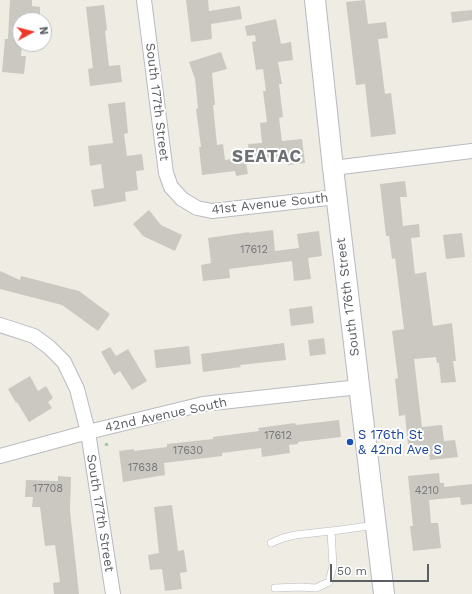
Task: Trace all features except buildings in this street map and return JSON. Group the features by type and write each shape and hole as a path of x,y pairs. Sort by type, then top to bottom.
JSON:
{"street":[{"name":"South 177th Street","path":"144,0 166,173 171,187 182,199"},
{"name":"South 176th Street","path":"315,0 358,387 384,594"},
{"path":"333,168 472,151"},
{"name":"41st Avenue South","path":"182,199 197,208 212,211 337,197"},
{"path":"0,325 34,336 49,347 64,362 77,389 88,432"},
{"name":"42nd Avenue South","path":"0,456 88,432 203,404 358,387"},
{"name":"South 177th Street","path":"88,432 113,594"}],"lane":[{"path":"271,543 295,535 375,525"},
{"path":"274,588 316,588 329,582 333,566 331,531"}],"place":[{"name":"S 176th St & 42nd Ave S","path":"350,442"}],"district":[{"name":"SEATAC","path":"267,157"}]}
